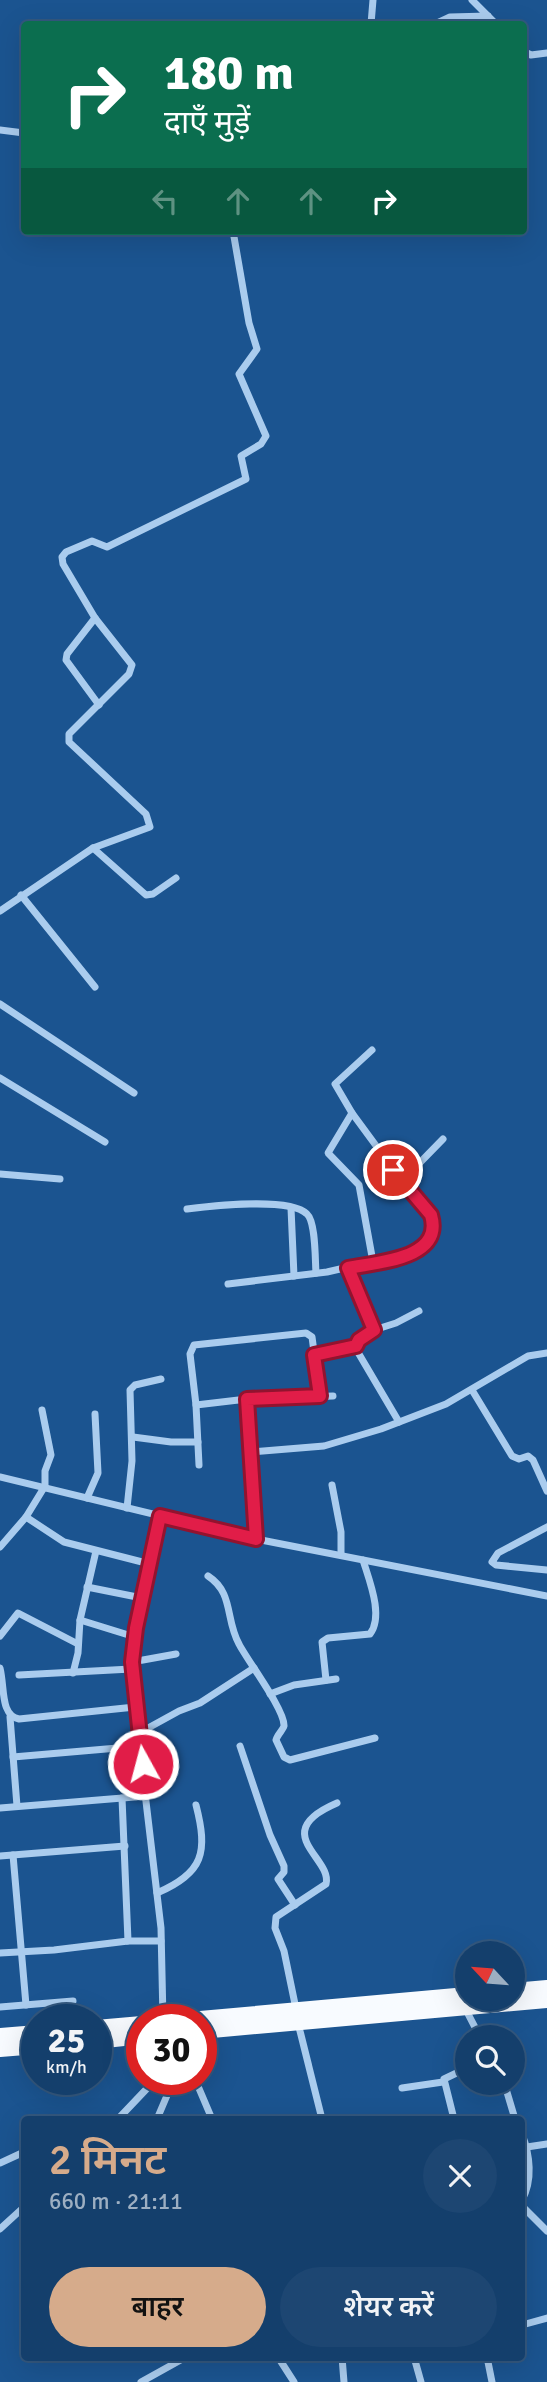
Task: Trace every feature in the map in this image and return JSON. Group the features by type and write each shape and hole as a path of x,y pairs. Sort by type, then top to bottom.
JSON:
{"highway":[{"path":"525,1990 547,1987"},
{"path":"525,2000 547,2000"},
{"path":"217,2019 297,2016 455,2002"},
{"path":"217,2028 297,2016"},
{"path":"0,2036 21,2034"},
{"path":"0,2049 21,2047"}],"street":[{"path":"371,21 373,0"},
{"path":"472,0 493,21"},
{"path":"442,21 450,17 488,16"},
{"path":"527,53 547,53"},
{"path":"0,130 21,133"},
{"path":"1,908 93,848 147,830 151,822 146,814 69,742 69,734 129,674 132,665 95,618 63,564 64,554 92,541 107,547 243,482 246,476 241,456 265,439 258,412 239,374 257,349 249,323 234,235"},
{"path":"95,618 67,654 66,660 99,705"},
{"path":"93,848 146,895 153,894 176,878"},
{"path":"22,895 95,987"},
{"path":"0,1004 134,1093"},
{"path":"228,1284 348,1268 422,1250 431,1235 431,1215 402,1181 352,1113 335,1084 372,1050"},
{"path":"0,1078 105,1142"},
{"path":"352,1113 328,1153 359,1185 373,1262"},
{"path":"402,1181 443,1139"},
{"path":"0,1174 60,1179"},
{"path":"187,1209 254,1204 291,1208 307,1213 310,1218 316,1273"},
{"path":"291,1208 294,1276"},
{"path":"348,1268 374,1330"},
{"path":"356,1346 359,1340 374,1330 396,1323 418,1311"},
{"path":"199,1465 190,1354 198,1343 306,1333 312,1337 320,1396"},
{"path":"314,1355 356,1346"},
{"path":"356,1346 399,1422"},
{"path":"250,1452 324,1446 399,1422 472,1390 528,1356 545,1354 547,1364"},
{"path":"127,1508 132,1437 130,1392 132,1387 161,1379"},
{"path":"472,1390 512,1455 519,1459 528,1455 533,1460 547,1491"},
{"path":"196,1405 247,1399 333,1396"},
{"path":"247,1399 256,1539"},
{"path":"0,1547 26,1517 45,1486 45,1471 51,1455 42,1410"},
{"path":"87,1498 98,1473 95,1414"},
{"path":"132,1437 198,1442"},
{"path":"0,1477 256,1539 547,1596"},
{"path":"332,1485 341,1532 341,1555"},
{"path":"160,1516 142,1598 132,1665 157,1893 163,2004"},
{"path":"26,1517 64,1542 150,1564"},
{"path":"547,1527 498,1553 492,1562 547,1570"},
{"path":"73,1673 80,1620 96,1551"},
{"path":"326,1680 322,1642 328,1638 370,1634 373,1630 374,1598 363,1560"},
{"path":"208,1576 224,1590 236,1640 270,1694 283,1723 284,1728 276,1740 286,1759 375,1738"},
{"path":"87,1587 142,1598"},
{"path":"0,1636 18,1613 78,1644"},
{"path":"80,1620 135,1637"},
{"path":"19,1675 73,1673 132,1665 177,1654"},
{"path":"139,1733 200,1703 254,1668"},
{"path":"0,1669 3,1709 10,1717 19,1719 135,1707"},
{"path":"270,1694 294,1685 335,1679"},
{"path":"10,1717 17,1806"},
{"path":"240,1745 270,1835 284,1866 278,1882 295,1905"},
{"path":"13,1757 141,1746"},
{"path":"0,1808 147,1797"},
{"path":"122,1798 128,1941"},
{"path":"321,2116 284,1951 275,1928 276,1917 326,1884 326,1872 307,1845 306,1830 309,1821 318,1811 337,1803"},
{"path":"157,1893 173,1886 193,1871 198,1863 204,1836 196,1805"},
{"path":"0,1856 125,1846"},
{"path":"13,1855 26,2004"},
{"path":"0,1953 128,1941 161,1941"},
{"path":"38,2004 73,2001"},
{"path":"0,2007 21,2005"},
{"path":"453,2116 443,2082 446,2077 455,2073"},
{"path":"402,2088 443,2082"},
{"path":"121,2116 141,2095"},
{"path":"158,2116 167,2095"},
{"path":"202,2095 211,2116"},
{"path":"508,2095 514,2116"},
{"path":"525,2142 525,2173"},
{"path":"527,2147 547,2144"},
{"path":"0,2163 21,2153"},
{"path":"525,2209 547,2231"},
{"path":"0,2229 21,2210"},
{"path":"525,2324 547,2318"},
{"path":"141,2382 179,2361"},
{"path":"281,2361 294,2382"},
{"path":"342,2361 344,2382"},
{"path":"415,2361 422,2382"},
{"path":"488,2361 492,2382"}],"route":[{"path":"143,1764 131,1675 136,1628 160,1516 256,1539 247,1399 320,1396 314,1355 356,1346 359,1340 373,1333 375,1326 360,1300 348,1268 417,1252 427,1244 431,1235 431,1215 393,1170"}]}
